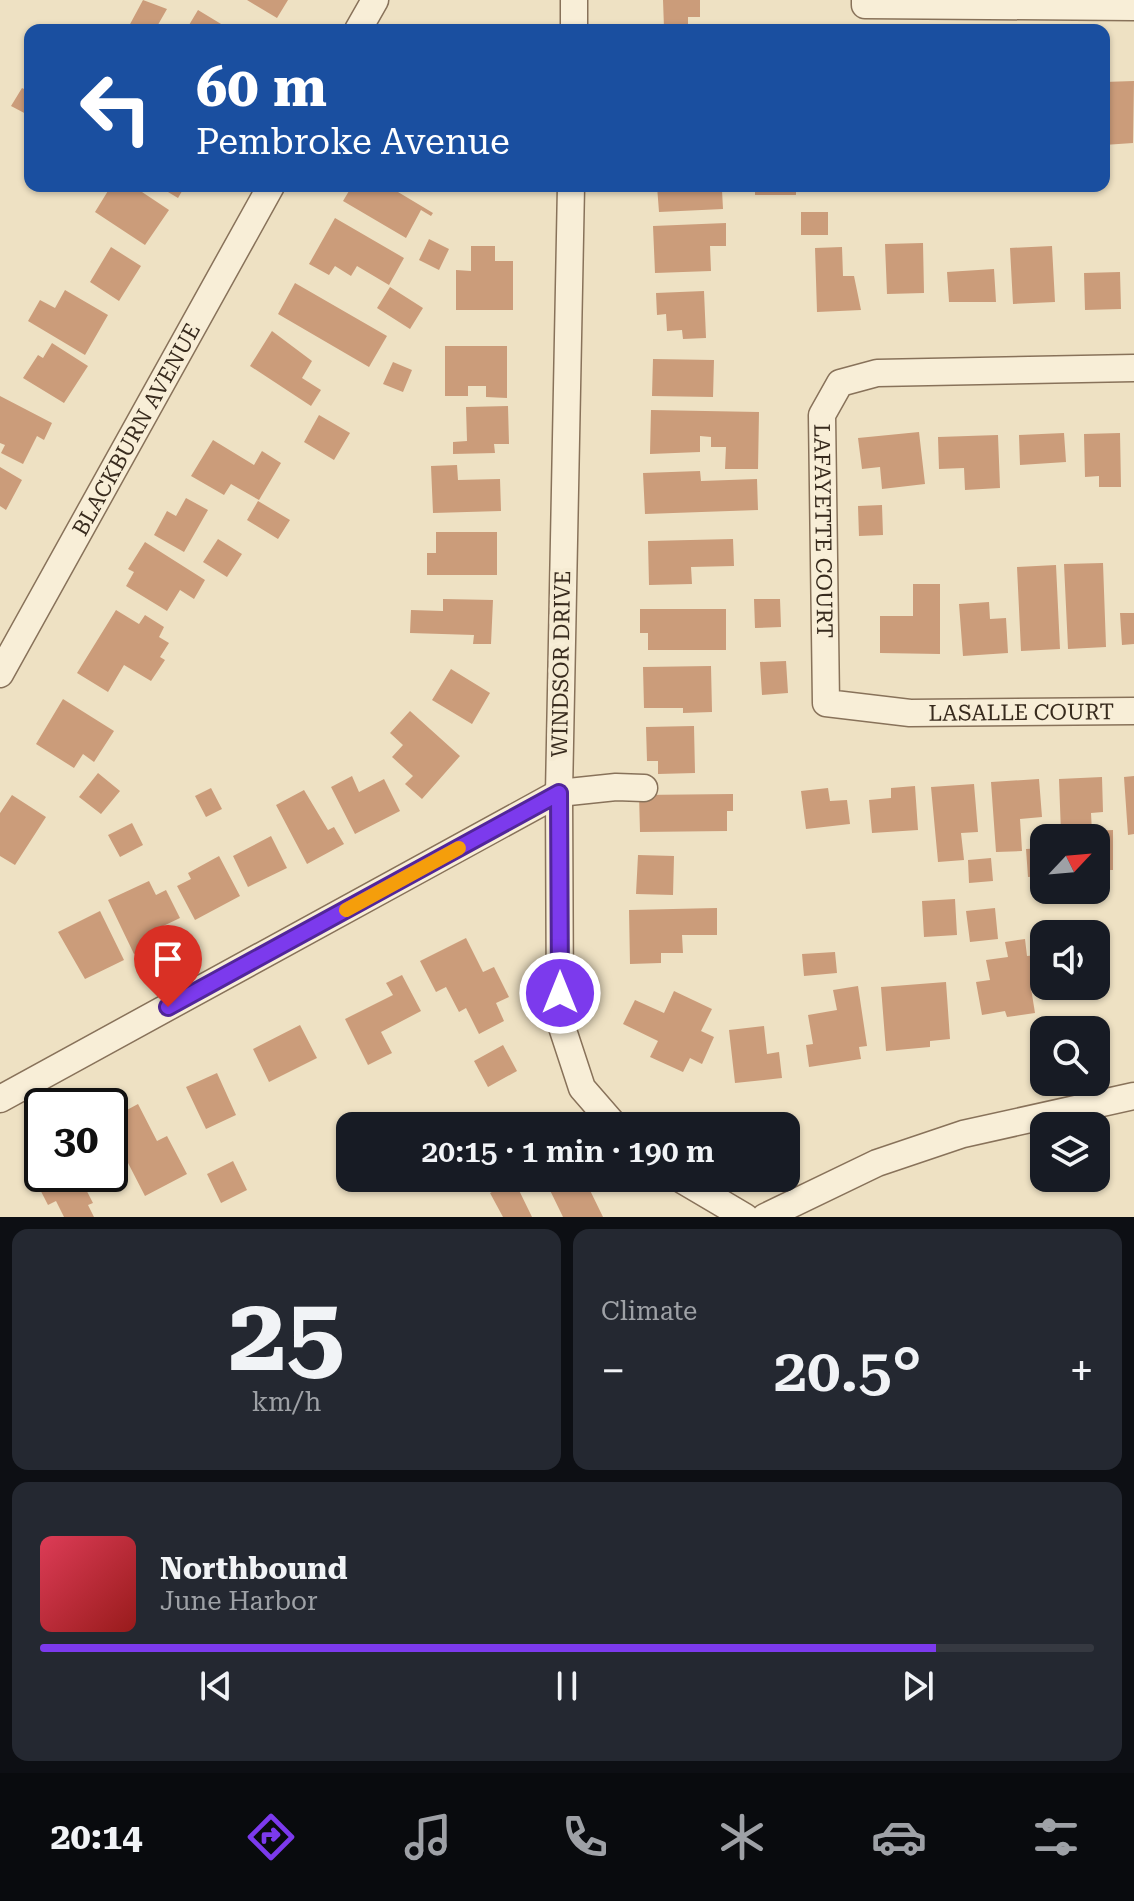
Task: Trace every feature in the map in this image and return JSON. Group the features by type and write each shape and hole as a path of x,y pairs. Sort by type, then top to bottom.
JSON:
{"street":[{"path":"361,24 375,0"},
{"path":"574,0 574,24"},
{"path":"865,0 865,5 1134,7"},
{"name":"BLACKBURN AVENUE","path":"0,674 268,192"},
{"name":"WINDSOR DRIVE","path":"571,192 559,793 560,1021 582,1088 603,1112"},
{"name":"LAFAYETTE COURT","path":"910,713 826,703 822,415 840,383 877,373 1134,368"},
{"name":"LASALLE COURT","path":"910,713 1134,711"},
{"path":"0,1099 559,793 644,788"},
{"path":"765,1217 877,1163 963,1134 1134,1096"},
{"path":"703,1192 745,1217"}],"building":[{"path":"143,0 167,9 158,24 130,24"},
{"path":"247,0 288,0 277,18"},
{"path":"663,0 700,0 700,17 688,17 688,24 664,24"},
{"path":"198,10 221,24 190,24"},
{"path":"1134,81 1133,143 1110,145 1110,82"},
{"path":"22,88 24,89 24,113 11,106"},
{"path":"107,192 142,192 169,210 145,245 95,212"},
{"path":"168,192 182,192 178,198"},
{"path":"348,192 398,192 433,213 431,216 421,210 406,238 343,201"},
{"path":"657,192 722,192 723,209 659,212"},
{"path":"755,192 796,192 796,195 755,195"},
{"path":"801,212 828,212 828,235 801,235"},
{"path":"335,218 404,258 389,285 357,266 351,276 335,266 329,275 309,264"},
{"path":"726,223 726,246 710,246 711,271 655,273 653,226"},
{"path":"429,239 449,249 439,270 419,260"},
{"path":"923,243 924,293 887,294 885,244"},
{"path":"471,246 495,246 495,261 513,261 513,310 456,310 456,270 471,271"},
{"path":"1052,246 1055,302 1013,304 1010,248"},
{"path":"111,247 141,266 119,301 90,282"},
{"path":"842,247 843,276 854,276 861,310 817,312 815,248"},
{"path":"994,269 996,302 949,302 947,272"},
{"path":"1120,272 1121,309 1085,310 1084,273"},
{"path":"295,283 387,336 369,367 278,314"},
{"path":"390,287 423,308 410,329 377,308"},
{"path":"65,290 108,315 85,355 28,321 40,300 55,308"},
{"path":"704,291 706,338 683,339 682,330 667,331 666,314 657,315 656,293"},
{"path":"272,331 312,361 302,378 321,390 311,406 250,366"},
{"path":"52,343 88,366 64,403 23,378 38,355 43,358"},
{"path":"445,346 507,346 507,398 486,397 486,386 468,386 468,396 445,396"},
{"path":"653,359 714,360 713,397 652,396"},
{"path":"393,362 412,370 403,392 383,384"},
{"path":"0,396 52,423 44,440 37,436 23,464 1,453 5,445 0,443"},
{"path":"508,406 509,444 494,444 495,453 453,454 453,442 467,441 466,407"},
{"path":"651,410 759,412 758,469 725,469 726,447 711,447 711,437 700,436 700,452 650,454"},
{"path":"319,415 350,433 334,460 304,442"},
{"path":"919,432 925,484 882,489 880,467 862,469 858,438"},
{"path":"1064,433 1066,462 1020,465 1019,435"},
{"path":"1120,433 1121,487 1099,487 1099,476 1085,477 1084,434"},
{"path":"998,435 1000,488 965,490 964,468 939,469 938,437"},
{"path":"213,440 254,465 262,451 281,463 259,500 231,484 224,495 191,476"},
{"path":"457,465 458,480 500,479 501,511 433,513 431,466"},
{"path":"0,467 22,480 6,510 0,506"},
{"path":"700,471 701,481 757,479 758,510 645,514 643,473"},
{"path":"186,498 208,510 184,552 154,535 167,511 176,516"},
{"path":"258,501 290,520 278,539 247,520"},
{"path":"882,505 883,535 859,536 858,506"},
{"path":"436,532 497,532 497,575 427,575 427,553 436,553"},
{"path":"218,539 242,554 227,577 203,562"},
{"path":"733,539 734,566 691,567 692,584 649,585 648,541"},
{"path":"145,542 205,580 194,599 180,590 167,611 126,586 134,572 128,569"},
{"path":"1103,563 1106,647 1068,649 1064,564"},
{"path":"1056,565 1060,649 1021,651 1017,567"},
{"path":"913,584 940,584 940,654 880,653 880,616 913,616"},
{"path":"443,599 493,600 491,644 473,644 474,635 410,633 411,610 443,611"},
{"path":"754,599 780,599 781,627 755,628"},
{"path":"989,602 990,619 1006,618 1008,653 963,656 959,604"},
{"path":"640,609 726,609 726,650 648,650 648,633 640,633"},
{"path":"116,610 139,624 145,615 164,627 159,637 169,643 160,657 165,660 151,681 124,665 108,692 77,673"},
{"path":"1120,613 1134,613 1134,644 1122,645"},
{"path":"786,661 788,693 762,695 760,662"},
{"path":"711,666 712,712 683,713 683,708 644,708 643,667"},
{"path":"451,669 490,693 472,724 432,700"},
{"path":"63,699 114,731 94,762 83,754 74,768 36,744"},
{"path":"410,711 460,756 422,799 405,784 413,776 392,757 403,745 390,733"},
{"path":"694,726 695,773 658,774 658,761 647,761 646,727"},
{"path":"98,773 120,791 101,814 79,797"},
{"path":"352,776 359,792 384,779 400,811 355,834 331,787"},
{"path":"1134,776 1134,834 1128,835 1124,777"},
{"path":"1102,777 1103,812 1091,813 1092,824 1061,824 1059,779"},
{"path":"1039,779 1042,817 1020,819 1022,851 996,852 991,782"},
{"path":"974,784 978,832 961,833 964,860 938,862 931,787"},
{"path":"915,786 918,830 872,833 869,800 891,798 891,788"},
{"path":"211,788 222,809 206,817 195,796"},
{"path":"828,788 830,801 847,800 850,824 806,829 801,791"},
{"path":"304,790 328,830 334,827 344,844 307,864 276,805"},
{"path":"733,794 733,811 727,811 727,831 640,832 639,795"},
{"path":"12,795 46,817 15,865 0,856 0,813"},
{"path":"132,823 143,845 120,857 108,835"},
{"path":"1110,830 1113,830 1113,870 1110,870"},
{"path":"271,836 287,868 248,887 233,856"},
{"path":"1026,849 1030,849 1030,877 1028,877"},
{"path":"638,855 674,856 673,895 636,894"},
{"path":"219,856 240,896 195,920 177,886 191,879 188,873"},
{"path":"991,858 993,881 969,883 968,860"},
{"path":"149,881 156,895 166,890 180,918 159,928 164,940 134,954 108,900"},
{"path":"955,899 957,935 924,937 922,901"},
{"path":"717,908 717,935 682,935 683,953 661,953 661,963 630,964 629,910"},
{"path":"995,908 998,939 970,942 966,911"},
{"path":"100,911 124,960 85,979 58,932"},
{"path":"466,938 483,972 494,967 509,997 496,1003 504,1021 479,1034 466,1008 459,1012 446,987 436,992 420,961"},
{"path":"1025,939 1027,956 1030,956 1030,1000 1033,1000 1035,1013 1007,1017 1005,1011 982,1015 976,982 990,980 986,960 1008,957 1005,942"},
{"path":"835,952 837,973 804,976 802,954"},
{"path":"402,975 421,1011 381,1032 392,1053 368,1065 345,1019 393,995 386,983"},
{"path":"946,982 950,1039 930,1041 930,1047 886,1051 881,987"},
{"path":"858,986 867,1046 859,1047 861,1059 809,1067 806,1045 813,1044 808,1015 837,1010 833,990"},
{"path":"674,991 712,1009 701,1031 714,1037 702,1064 690,1058 683,1072 650,1057 658,1041 623,1024 635,1000 664,1013"},
{"path":"300,1025 317,1058 269,1082 253,1049"},
{"path":"764,1026 767,1054 779,1052 782,1078 735,1083 729,1030"},
{"path":"503,1045 517,1071 488,1087 474,1061"},
{"path":"217,1073 236,1115 206,1129 186,1087"},
{"path":"138,1104 157,1141 167,1136 187,1174 145,1196 128,1163 128,1109"},
{"path":"233,1161 247,1190 221,1203 207,1174"},
{"path":"41,1192 87,1192 93,1203 88,1205 94,1217 64,1217 56,1201 48,1205"},
{"path":"520,1192 532,1217 503,1217 490,1193"},
{"path":"551,1192 591,1192 603,1217 563,1217"}],"slow traffic":[{"path":"346,910 459,848"}],"route":[{"path":"168,1007 559,793 560,993"}]}
